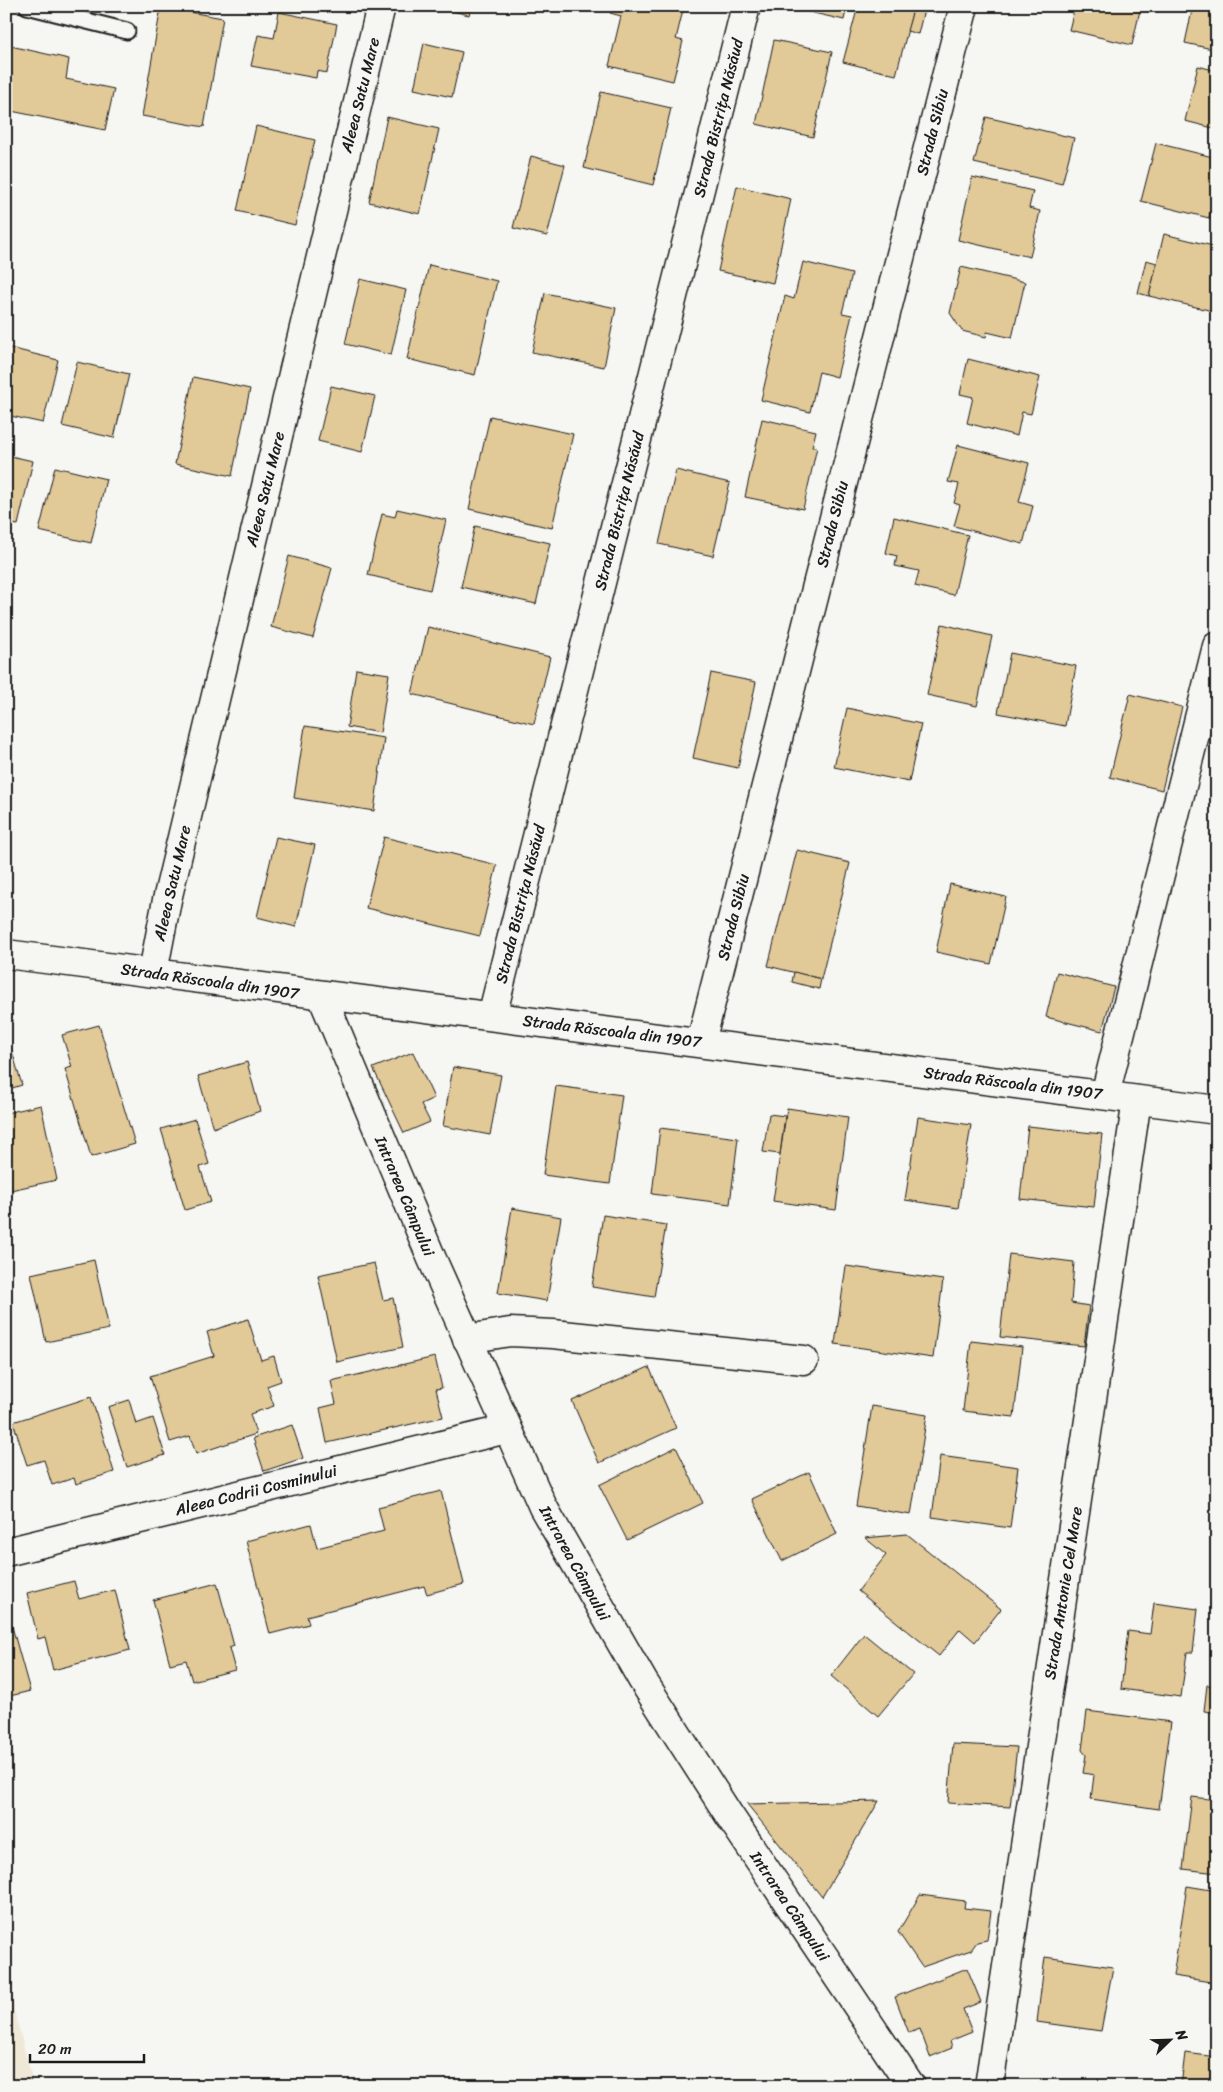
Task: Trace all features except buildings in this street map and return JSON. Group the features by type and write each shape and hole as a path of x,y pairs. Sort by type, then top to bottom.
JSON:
{"street":[{"name":"Aleea Satu Mare","path":"153,972 166,900 381,6"},
{"name":"Strada Bistrița Năsăud","path":"492,1016 746,6"},
{"name":"Strada Sibiu","path":"701,1042 964,6"},
{"path":"1105,1095 1217,646"},
{"name":"Strada Răscoala din 1907","path":"6,954 153,972 322,996 701,1042 1217,1110"},
{"name":"Intrarea Câmpului","path":"322,996 335,1032 467,1339 506,1429 543,1507 643,1681 729,1815 911,2086"},
{"name":"Strada Antonie Cel Mare","path":"989,2086 1137,1100"},
{"path":"467,1339 510,1332 553,1334 804,1360"},
{"name":"Aleea Codrii Cosminului","path":"6,1552 506,1429"}],"lane":[{"path":"27,6 127,31"}],"shaded area":[{"path":"6,1980 34,2086 6,2086"}]}
